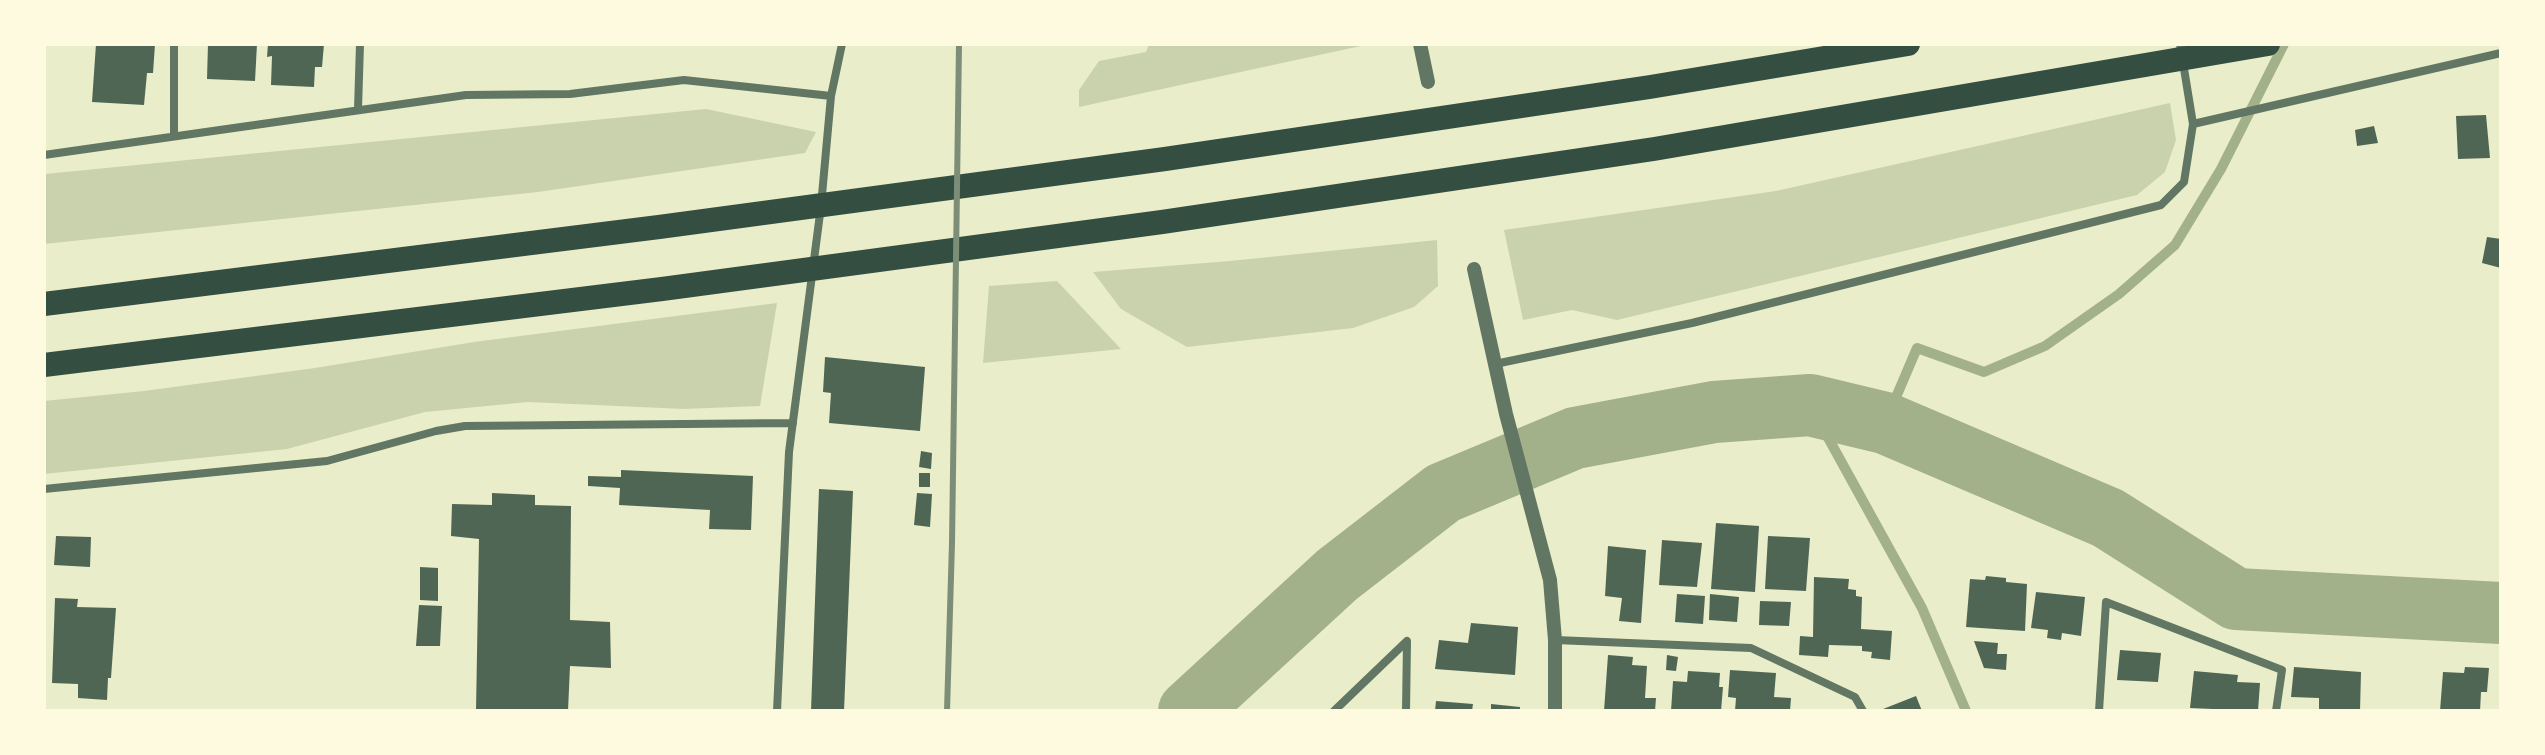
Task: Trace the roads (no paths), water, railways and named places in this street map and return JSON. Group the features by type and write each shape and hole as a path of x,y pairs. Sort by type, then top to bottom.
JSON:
{"highway":[{"path":"44,304 659,227 1165,159 1650,87 1908,44"},
{"path":"44,365 662,289 1162,222 1638,151 2268,44"}],"street":[{"path":"174,44 174,136"},
{"path":"358,109 360,44"},
{"path":"777,711 789,452 821,206 831,96 842,44"},
{"path":"1420,44 1428,82"},
{"path":"1495,364 1692,323 2161,205 2184,182 2193,124 2180,44"},
{"path":"2193,124 2501,53"},
{"path":"44,155 466,95 570,94 684,80 831,96"},
{"path":"1474,269 1506,414 1550,580 1555,640 1555,711"},
{"path":"44,489 327,461 465,426 793,423"},
{"path":"2099,711 2106,602 2282,670 2276,711"},
{"path":"1555,640 1751,648 1855,697 1863,711"},
{"path":"1334,711 1407,641 1406,711"}],"waterway":[{"path":"1885,423 1917,348 1984,372 2045,346 2119,294 2175,245 2221,169 2284,44"},
{"path":"1810,405 1922,608 1966,711"},
{"path":"1189,711 1337,575 1443,493 1575,438 1714,412 1810,405 1885,423 2108,518 2236,599 2501,613"}],"railway":[{"path":"947,711 959,44"}]}
